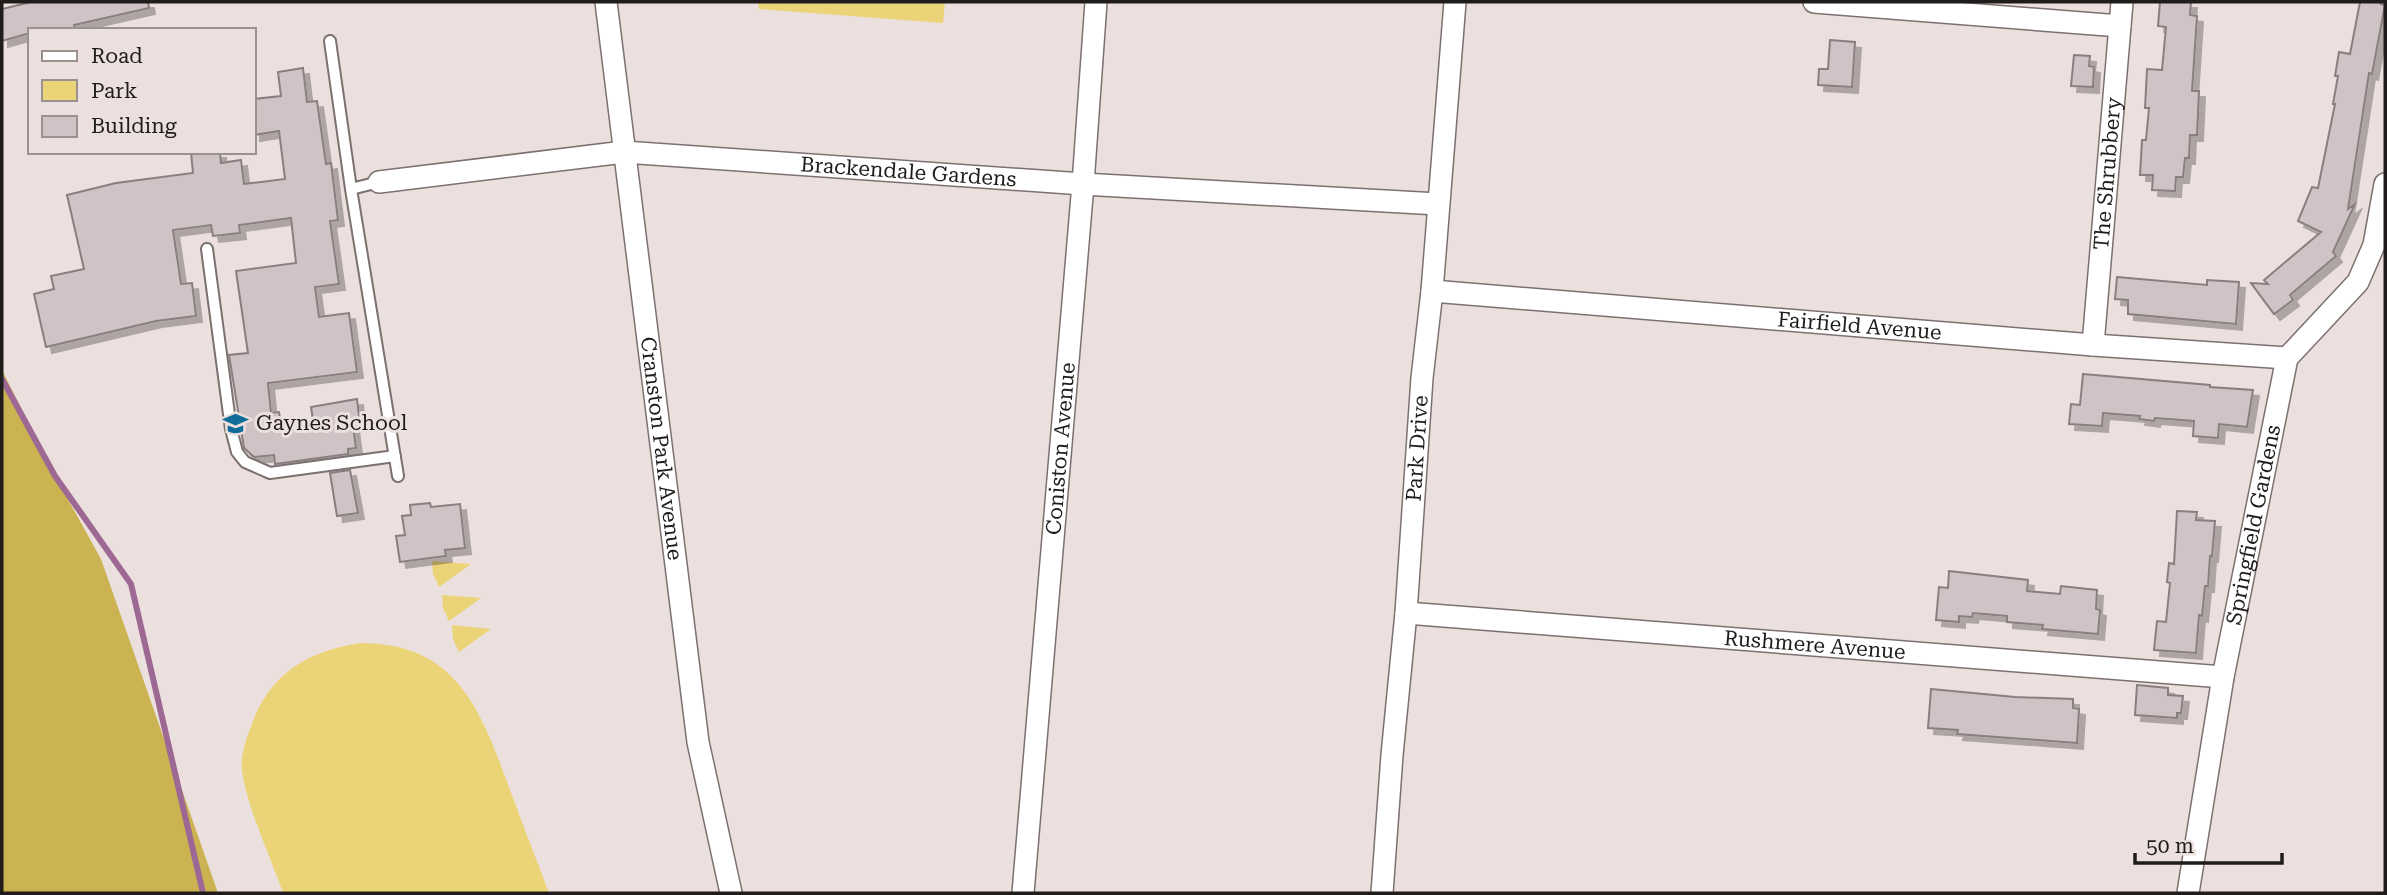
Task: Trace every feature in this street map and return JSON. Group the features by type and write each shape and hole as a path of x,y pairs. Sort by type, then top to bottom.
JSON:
{"street":[{"name":"Cranston Park Avenue","path":"606,2 698,742 731,893"},
{"name":"Coniston Avenue","path":"1023,893 1096,2"},
{"name":"Park Drive","path":"1382,893 1406,613 1422,378 1432,291 1455,2"},
{"path":"1814,2 2120,26"},
{"name":"The Shrubbery","path":"2093,345 2122,2"},
{"name":"Brackendale Gardens","path":"379,183 624,152 1083,184 1438,204"},
{"path":"2287,358 2358,282 2374,245 2385,184"},
{"name":"Fairfield Avenue","path":"1432,291 2093,345 2287,358"},
{"name":"Springfield Gardens","path":"2188,893 2223,677 2287,358"},
{"name":"Rushmere Avenue","path":"1406,613 2223,677"}],"lane":[{"path":"330,41 351,189 398,476"},
{"path":"351,189 379,183"},
{"path":"207,249 231,429 237,452 245,462 270,473 395,456"}],"green space":[{"path":"758,2 945,2 943,23 759,9"},
{"path":"432,561 471,564 439,587 433,574"},
{"path":"442,595 481,598 449,621 443,608"},
{"path":"452,625 491,629 459,652 453,639"},
{"path":"361,643 394,646 421,655 443,669 460,686 488,732 549,893 283,893 245,785 242,761 246,739 267,694 292,669 323,652"}],"shaded area":[{"path":"2,370 55,476 101,559 218,893 2,893"}],"building":[{"path":"31,2 148,2 149,8 74,25 75,28 28,28 28,34 2,41 2,9"},
{"path":"2160,2 2191,2 2190,15 2197,16 2192,91 2199,91 2197,135 2190,135 2189,158 2185,158 2183,177 2176,177 2175,191 2152,190 2153,175 2140,175 2142,140 2146,140 2149,108 2145,108 2147,69 2162,70 2166,27 2158,26"},
{"path":"2360,2 2382,2 2381,4 2385,5 2372,74 2369,73 2348,209 2355,204 2333,252 2336,256 2290,295 2293,300 2274,314 2251,283 2268,284 2264,280 2321,232 2298,221 2312,187 2318,188 2335,104 2338,76 2335,76 2339,52 2350,54"},
{"path":"1830,40 1855,42 1852,87 1818,85 1819,69 1828,69"},
{"path":"2074,55 2090,56 2089,66 2094,67 2093,87 2071,86"},
{"path":"303,68 307,102 317,101 326,164 331,163 338,220 330,221 339,284 315,287 319,317 349,313 357,372 268,383 271,413 279,412 282,431 314,427 311,407 357,399 360,425 353,426 356,448 348,449 348,454 275,464 274,455 254,457 244,448 229,355 248,353 236,271 296,263 291,218 239,225 240,233 213,236 211,225 173,230 181,284 192,283 196,316 156,321 46,347 34,294 54,289 51,276 84,269 67,195 116,183 193,173 191,154 220,154 221,163 241,160 244,184 285,179 279,131 256,135 256,99 281,96 278,72"},
{"path":"2117,277 2207,285 2207,280 2239,282 2236,324 2128,314 2128,300 2115,299"},
{"path":"2083,374 2253,390 2247,427 2219,424 2218,438 2193,436 2194,421 2155,418 2154,421 2139,419 2140,416 2103,413 2102,426 2069,424 2071,404 2080,405"},
{"path":"350,470 358,513 337,516 330,473"},
{"path":"430,503 431,507 460,504 465,548 445,550 446,556 400,562 396,536 405,535 402,516 411,515 410,505"},
{"path":"2177,511 2197,512 2196,520 2215,521 2208,586 2205,586 2202,616 2199,615 2196,653 2154,650 2157,621 2166,622 2170,583 2167,582 2169,563 2174,564"},
{"path":"1949,571 2028,580 2027,591 2060,594 2061,586 2097,590 2096,609 2100,610 2098,634 2042,629 2043,625 2007,622 2007,616 1973,613 1972,617 1959,616 1959,622 1936,620 1939,587 1948,588"},
{"path":"2137,685 2168,688 2168,695 2183,696 2181,713 2177,713 2177,718 2135,715"},
{"path":"1931,689 2073,699 2073,708 2079,709 2077,743 1957,734 1958,730 1928,728"}],"waterway":[{"path":"2,379 55,476 131,584 203,893"}],"place":[{"name":"Gaynes School","path":"236,423"}]}
